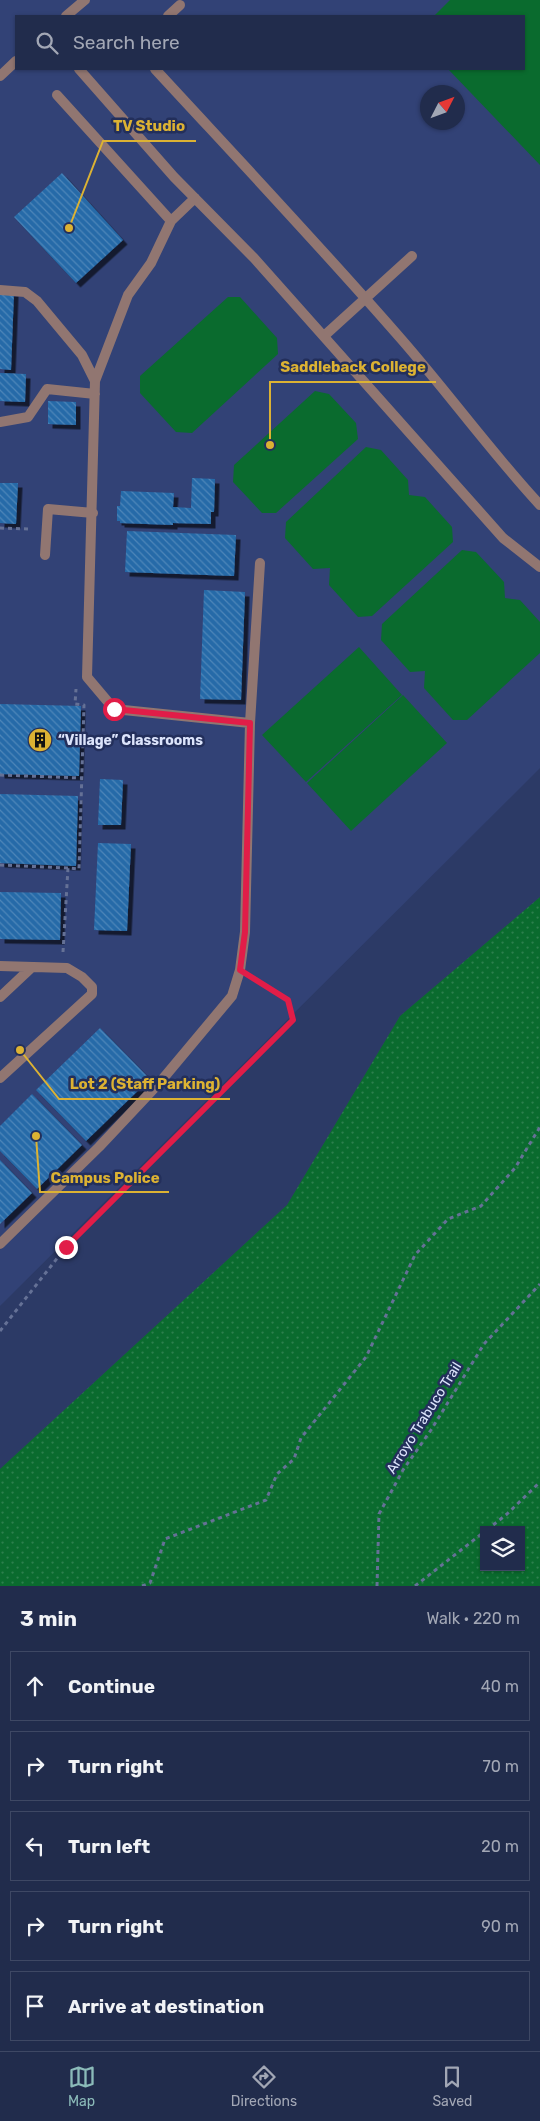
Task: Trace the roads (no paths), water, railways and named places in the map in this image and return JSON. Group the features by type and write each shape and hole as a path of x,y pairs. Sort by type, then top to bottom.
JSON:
{"street":[{"path":"67,15 85,0"},
{"path":"169,15 180,5"},
{"path":"0,76 15,62"},
{"path":"79,70 195,198 254,258 503,538 540,567"},
{"path":"156,70 366,298 503,464 540,505"},
{"path":"57,95 171,221"},
{"path":"195,198 171,221 151,264 128,295 95,380 93,512 87,677 114,709 250,723"},
{"path":"324,336 412,256"},
{"path":"0,290 25,292 37,301 82,354 95,380"},
{"path":"0,422 28,416 47,389 95,394"},
{"path":"45,555 48,509 93,512"},
{"path":"0,1244 99,1147 161,1081 232,996 240,970 245,932 250,723 260,563"},
{"path":"0,966 67,968 82,977 92,987 92,994 0,1078"},
{"path":"0,997 32,967"}],"place":[{"name":"TV Studio","path":"69,228"},
{"name":"Saddleback College","path":"270,445"},
{"name":"“Village” Classrooms","path":"40,740"},
{"name":"Lot 2 (Staff Parking)","path":"20,1050"},
{"name":"Campus Police","path":"36,1136"}]}
